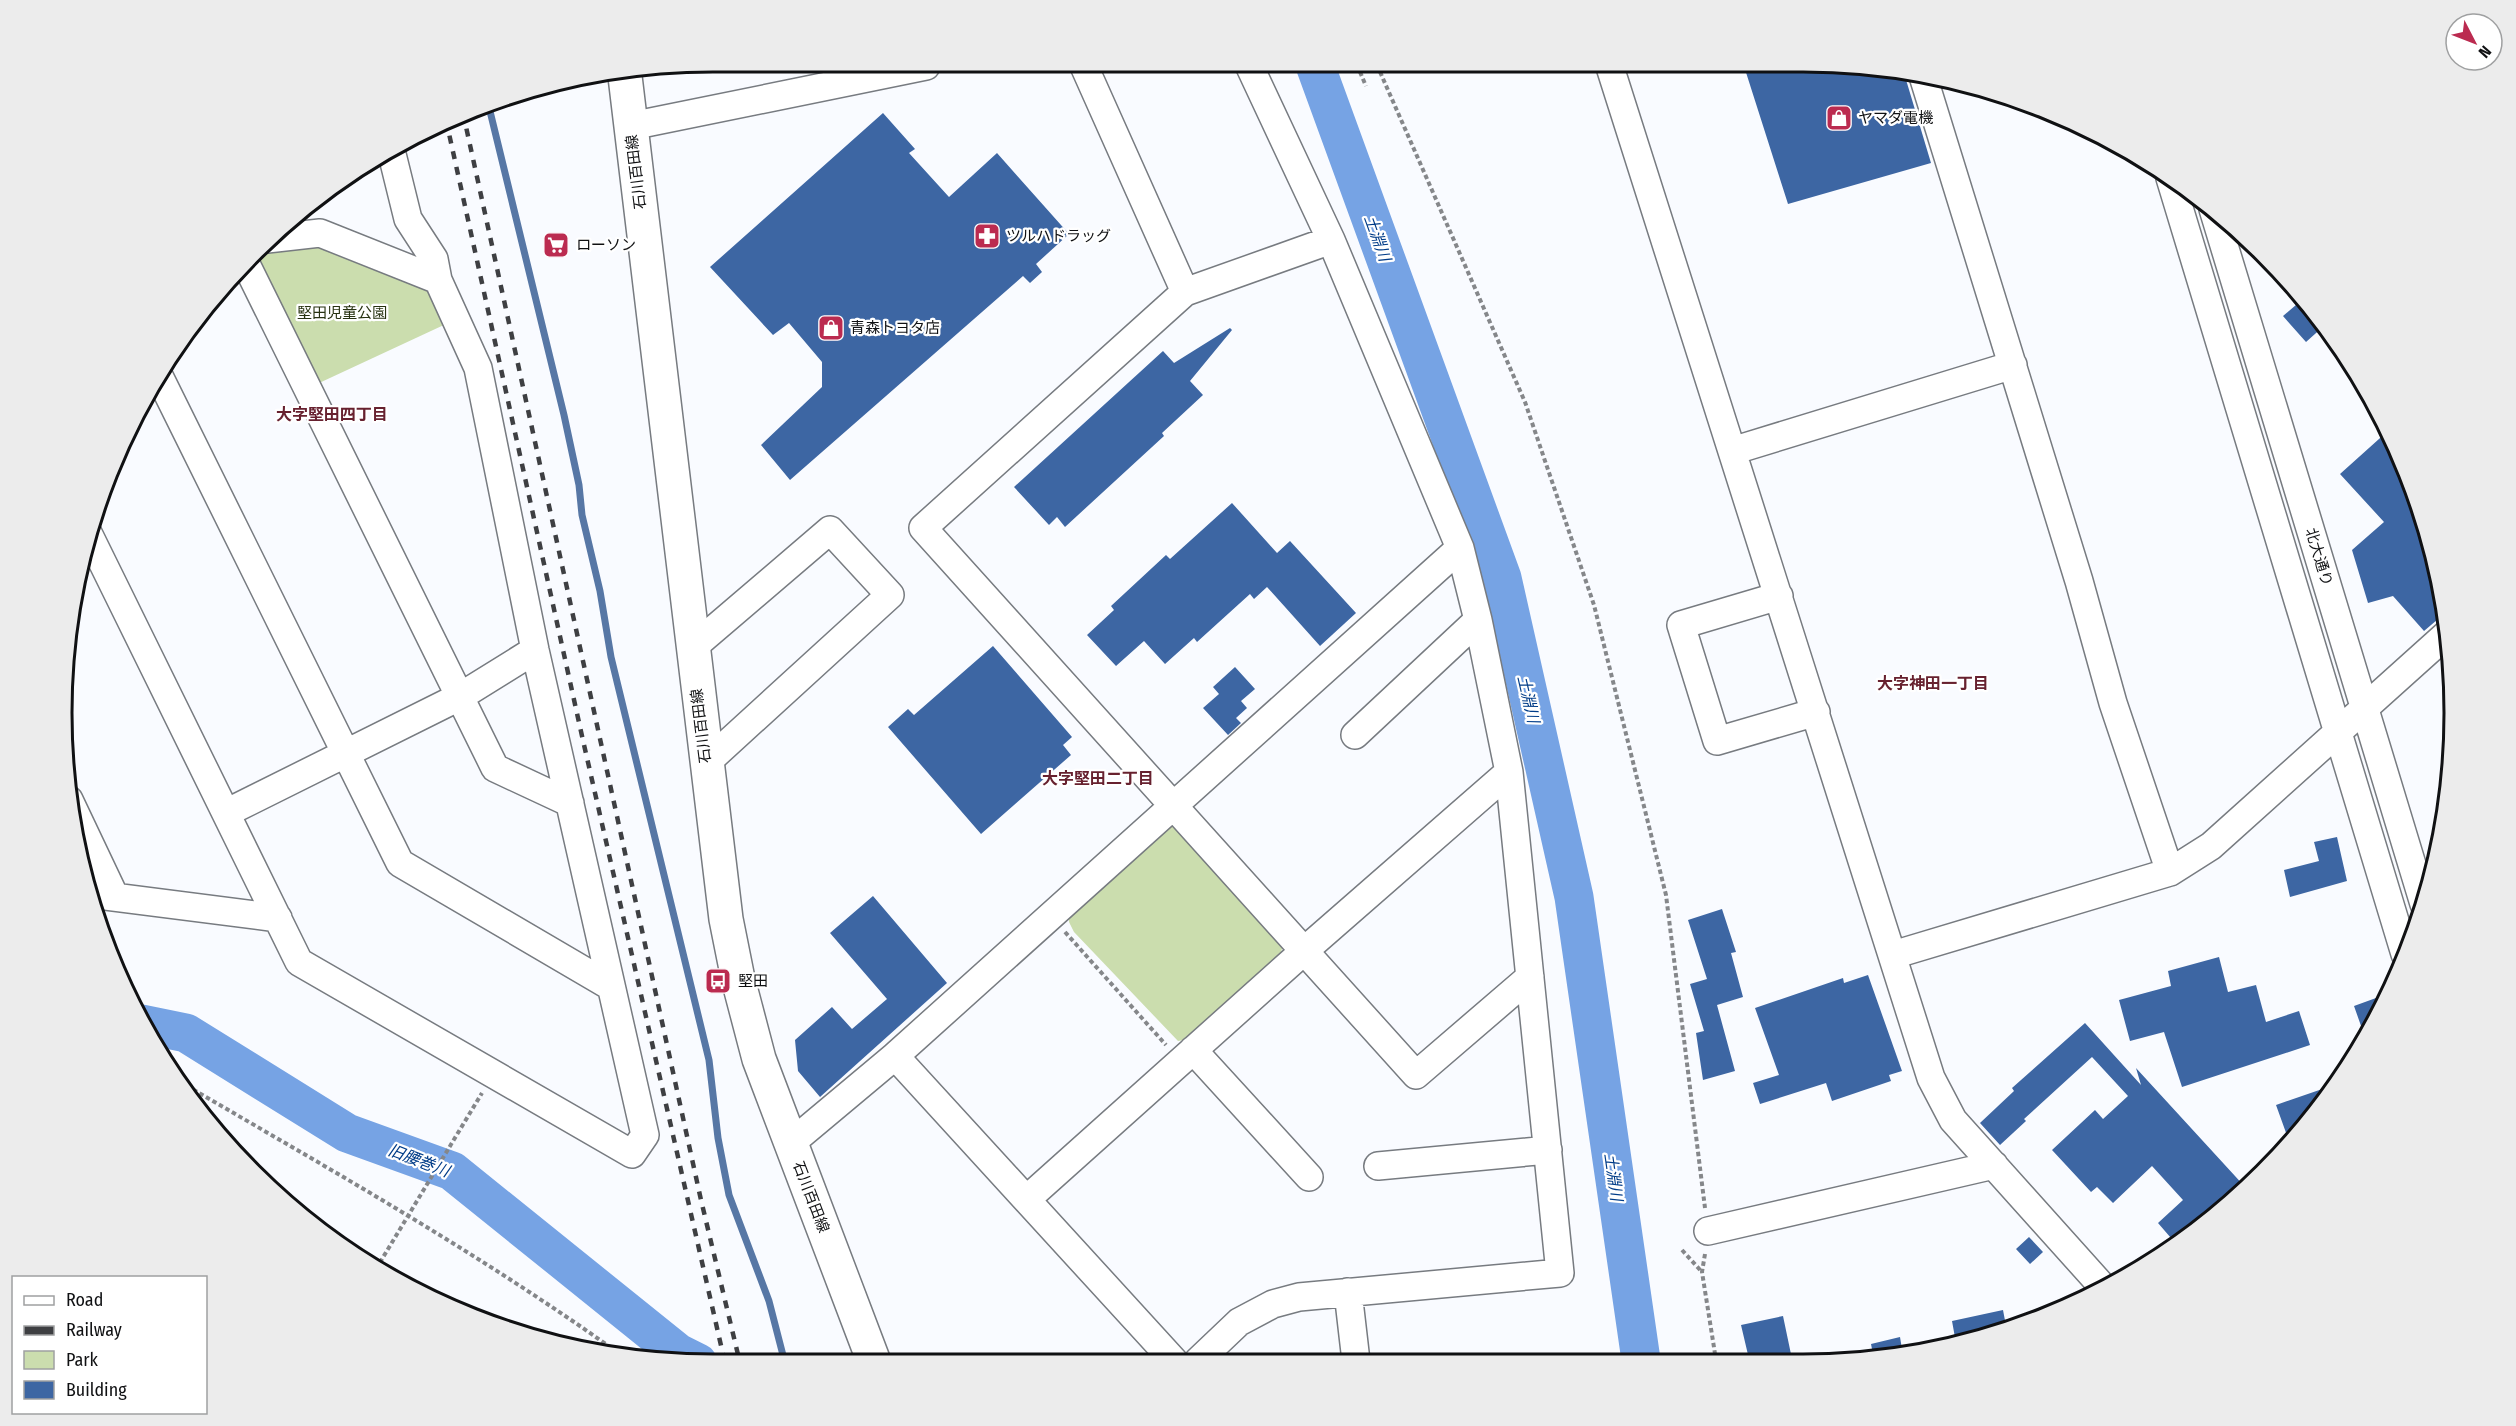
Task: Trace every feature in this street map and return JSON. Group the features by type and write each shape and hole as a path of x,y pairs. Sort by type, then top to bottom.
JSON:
{"main road":[{"name":"石川百田線","path":"625,78 726,919 738,979 759,1059 871,1354"}],"street":[{"path":"631,126 896,72"},
{"path":"1086,72 1185,292"},
{"path":"1205,1354 1239,1322 1273,1304 1299,1297 1560,1273 1509,772 1478,620 1460,548 1330,240 1252,72"},
{"path":"1612,72 1893,955 1917,1040 1931,1078 1953,1120 2098,1282"},
{"path":"1925,84 2079,580 2113,703 2170,873"},
{"path":"95,545 299,962 632,1154 645,1135 535,650 478,368 438,280 434,259 408,219 393,158"},
{"path":"2174,190 2401,942"},
{"name":"北大通り","path":"2218,224 2419,888"},
{"path":"284,237 320,233 438,280"},
{"path":"1330,240 1185,292 923,528 1416,1075 1530,977"},
{"path":"249,271 495,768 570,803"},
{"path":"1732,451 2013,364"},
{"path":"163,384 400,863 610,986"},
{"path":"692,648 831,530 890,595 706,763"},
{"path":"791,1143 895,1056 1460,548"},
{"path":"1779,596 1681,625 1717,741 1816,712"},
{"path":"1355,735 1478,620"},
{"path":"1893,955 2170,873 2211,846 2440,640"},
{"path":"226,813 460,696 535,650"},
{"path":"1027,1199 1304,951 1509,772"},
{"path":"87,850 103,895 278,918"},
{"path":"895,1056 1168,1354"},
{"path":"1187,1056 1309,1177"},
{"path":"1378,1166 1548,1150"},
{"path":"1708,1231 1994,1165"},
{"path":"1348,1292 1355,1354"}],"path":[{"path":"1360,72 1366,86"},
{"path":"1381,72 1525,402 1594,605 1666,895 1708,1231 1702,1272 1715,1354"},
{"path":"1051,916 1187,1056"},
{"path":"381,1261 493,1074"},
{"path":"196,1091 408,1214 607,1345"},
{"path":"1682,1250 1702,1272"}],"green space":[{"name":"堅田児童公園","path":"315,245 426,288 446,324 317,384 258,262 270,250"},
{"path":"1176,824 1283,942 1281,954 1190,1039 1178,1041 1074,932 1069,922 1069,911 1163,825"}],"building":[{"name":"ヤマダ電機","path":"1746,72 1845,73 1906,80 1931,163 1788,204"},
{"path":"883,113 915,149 909,153 949,197 997,153 1069,234 1036,264 1042,272 1030,283 1023,276 790,480 761,445 822,387 822,362 789,323 773,335 710,267"},
{"path":"2297,304 2318,331 2306,342 2283,316"},
{"path":"1230,328 1232,330 1190,381 1203,395 1162,433 1164,436 1065,527 1057,517 1049,525 1014,487 1163,351 1174,363"},
{"path":"2381,437 2410,507 2432,588 2437,620 2424,631 2393,596 2368,603 2352,550 2384,522 2340,474"},
{"path":"1232,503 1277,553 1290,541 1356,613 1320,646 1267,587 1254,599 1250,594 1197,642 1194,638 1165,664 1144,641 1116,666 1087,635 1114,610 1111,606 1166,555 1170,559"},
{"path":"993,646 1072,737 1063,745 1071,755 981,834 888,727 908,709 914,715"},
{"path":"1235,667 1255,689 1241,701 1247,708 1236,718 1241,723 1228,735 1203,708 1219,694 1213,687"},
{"path":"2337,837 2347,881 2290,897 2284,870 2319,861 2314,842"},
{"path":"873,896 947,983 820,1097 798,1071 795,1040 832,1007 852,1029 887,999 830,933"},
{"path":"1722,909 1736,952 1731,953 1743,997 1717,1005 1735,1071 1703,1080 1696,1033 1704,1031 1690,984 1707,979 1688,920"},
{"path":"2219,957 2228,992 2256,985 2266,1022 2299,1011 2310,1045 2182,1087 2164,1032 2130,1041 2119,1000 2171,986 2168,971"},
{"path":"1868,975 1902,1071 1889,1075 1891,1081 1832,1101 1826,1083 1760,1104 1753,1083 1779,1075 1755,1008 1843,978 1844,983"},
{"path":"2378,997 2362,1027 2354,1006"},
{"path":"2085,1023 2141,1085 2136,1068 2240,1181 2193,1222 2171,1238 2158,1223 2183,1200 2152,1166 2113,1203 2097,1187 2091,1192 2052,1150 2095,1110 2103,1119 2128,1096 2092,1057 2024,1119 2026,1121 2000,1145 1980,1123 2014,1091 2012,1088"},
{"path":"2322,1089 2287,1134 2276,1105"},
{"path":"2029,1237 2043,1252 2030,1264 2016,1249"},
{"path":"2003,1310 2005,1321 1955,1336 1952,1321"},
{"path":"1783,1316 1791,1354 1748,1354 1741,1325"},
{"path":"1900,1337 1902,1347 1872,1350 1871,1344"}],"waterway":[{"name":"土淵川","path":"1318,72 1502,578 1574,897 1640,1354"},
{"path":"490,112 564,415 611,657 709,1060 718,1138 729,1195 769,1301 783,1354"},
{"name":"旧腰巻川","path":"154,1026 186,1033 347,1133 452,1171 678,1353"}],"railway":[{"path":"465,122 701,1200 738,1354"},
{"path":"448,130 582,736 723,1354"}],"place":[{"name":"ヤマダ電機","path":"1839,118"},
{"name":"ツルハドラッグ","path":"987,236"},
{"name":"ローソン","path":"556,245"},
{"name":"青森トヨタ店","path":"831,328"},
{"name":"堅田","path":"718,981"}],"district":[{"name":"大字堅田四丁目","path":"332,414"},
{"name":"大字神田一丁目","path":"1933,683"},
{"name":"大字堅田二丁目","path":"1098,778"}]}
